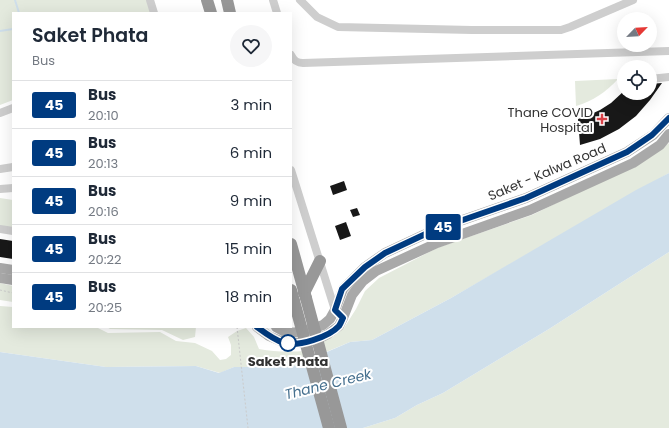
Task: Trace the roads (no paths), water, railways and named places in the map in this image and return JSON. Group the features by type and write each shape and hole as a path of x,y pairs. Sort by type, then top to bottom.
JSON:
{"highway":[{"path":"207,0 211,12"},
{"path":"227,0 230,12"},
{"path":"292,250 299,296 330,428"},
{"path":"320,261 299,296 341,428"}],"main road":[{"name":"Saket - Kalwa Road","path":"258,328 269,336 285,343 302,343 316,340 328,334 339,326 365,267 385,253 434,230 526,198 627,152 652,135 669,118"},
{"name":"Saket - Kalwa Road","path":"278,328 287,332 301,332 323,325 330,319 335,310 342,289 360,278 437,243 521,213 633,163 660,145 669,134"},
{"path":"517,201 521,213"},
{"path":"0,268 12,270"},
{"path":"0,278 12,280"}],"street":[{"path":"150,0 154,12"},
{"path":"272,0 277,12"},
{"path":"300,0 316,17 338,28 561,30 633,0"},
{"path":"292,56 298,63 304,63 669,51"},
{"path":"657,78 669,77"},
{"path":"0,112 12,108"},
{"path":"0,169 12,167"},
{"path":"292,173 335,310 343,318"},
{"path":"0,189 12,188"},
{"path":"0,229 12,231"}],"water":[{"name":"Thane Creek","path":"669,173 669,252 549,329 443,393 417,405 395,418 363,428 0,428 0,352 106,367 196,366 219,373 234,367 292,367 350,342 372,340 451,298 636,190"}],"waterway":[{"path":"15,0 19,12"},
{"path":"0,31 12,29"}],"place":[{"name":"Thane COVID Hospital","path":"602,119"},
{"name":"Saket Phata","path":"288,343"}]}
